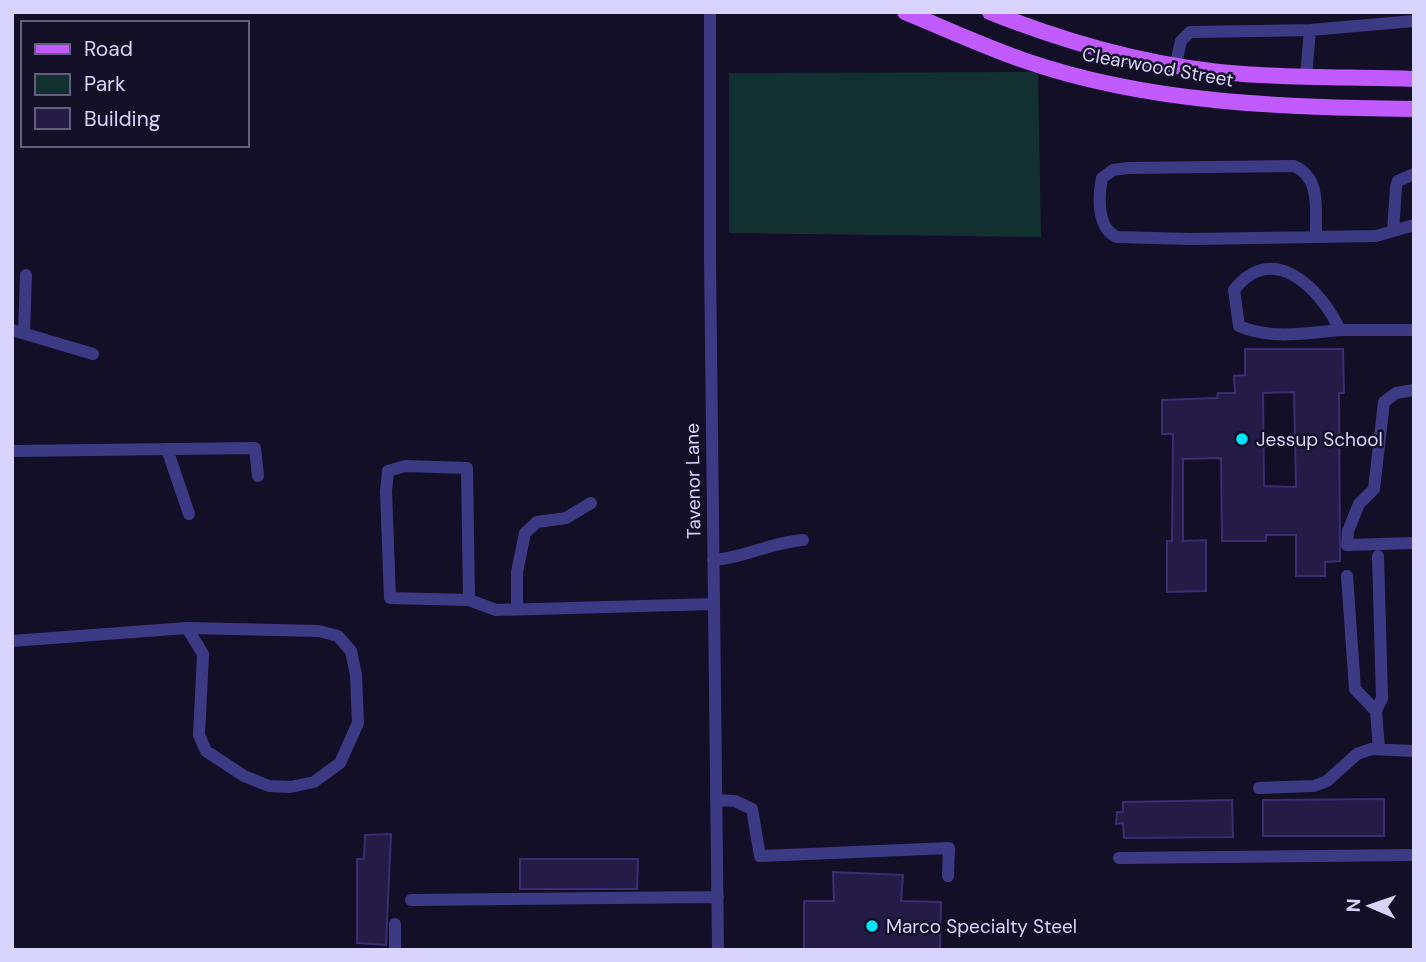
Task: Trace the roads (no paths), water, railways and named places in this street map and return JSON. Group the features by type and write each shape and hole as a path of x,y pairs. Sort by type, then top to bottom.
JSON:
{"main road":[{"name":"Clearwood Street","path":"905,12 926,16 1025,61 1115,85 1271,107 1414,108"},
{"name":"Clearwood Street","path":"996,13 1106,51 1242,74 1414,79"},
{"path":"1169,94 1176,63"}],"street":[{"name":"Tavenor Lane","path":"710,12 718,950"},
{"path":"1176,63 1181,41 1190,32 1310,30 1414,21"},
{"path":"1306,76 1310,30"},
{"path":"1315,236 1313,181 1303,170 1294,166 1128,168 1113,170 1102,178 1102,220 1107,231 1116,237 1191,239 1376,236 1414,225"},
{"path":"1393,231 1398,181 1414,173"},
{"path":"1340,330 1332,314 1310,288 1293,274 1279,268 1258,270 1244,276 1234,290 1234,310 1239,326 1253,332 1283,336 1340,330 1414,330"},
{"path":"26,275 18,331 93,354"},
{"path":"1414,390 1395,393 1384,402 1374,489 1359,503 1348,531 1347,545 1414,543"},
{"path":"12,452 255,448 258,476"},
{"path":"167,449 189,514"},
{"path":"469,600 467,468 405,466 388,471 386,491 390,598 469,600 496,610 714,604"},
{"path":"517,609 517,572 525,533 537,522 566,517 591,503"},
{"path":"713,560 732,559 778,542 803,540"},
{"path":"1378,556 1382,698 1376,711 1379,749"},
{"path":"1346,576 1355,689 1376,711"},
{"path":"12,641 187,628 319,631 338,636 351,650 356,675 358,723 340,763 314,782 290,787 269,786 244,776 206,751 199,735 203,653 187,628"},
{"path":"1259,788 1314,786 1328,781 1357,754 1379,749 1414,751"},
{"path":"716,800 735,801 752,809 760,856 949,848 948,876"},
{"path":"1119,859 1414,855"},
{"path":"411,900 718,897"},
{"path":"395,924 395,950"}],"place":[{"name":"Jessup School","path":"1242,439"},
{"name":"Marco Specialty Steel","path":"872,926"}]}
